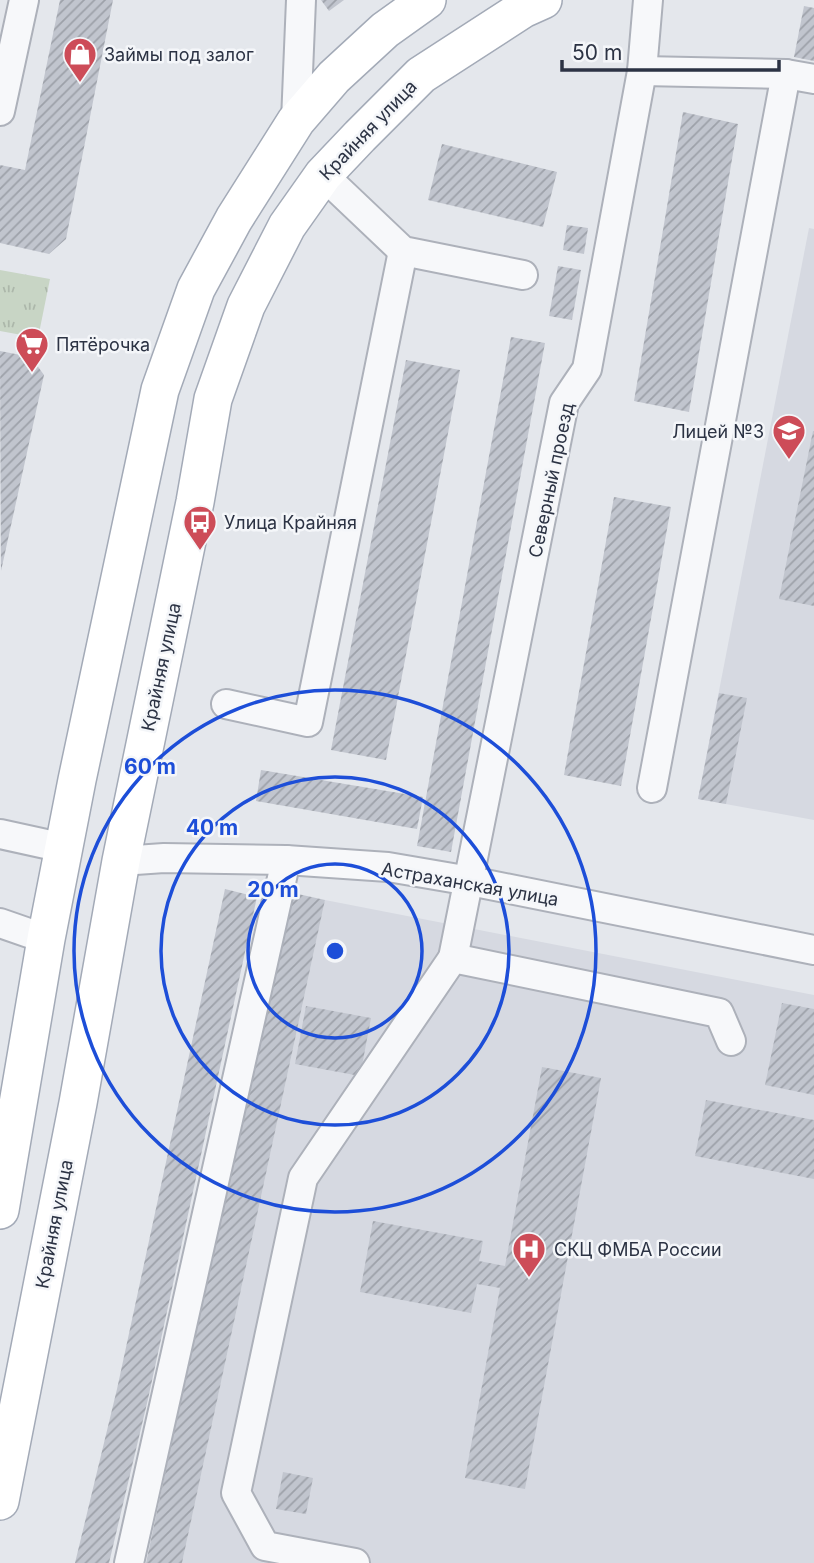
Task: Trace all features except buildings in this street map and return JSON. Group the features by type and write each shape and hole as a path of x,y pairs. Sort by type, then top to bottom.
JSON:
{"main road":[{"path":"0,1210 64,848 160,390 196,289 234,219 296,121 334,77 375,39 427,0"},
{"name":"Крайняя улица","path":"0,1501 78,1103 121,861 195,502 213,399 246,306 287,226 323,175 421,75 523,9 543,0"},
{"path":"64,848 121,861"},
{"path":"22,1082 35,1072 57,1065 68,1069 74,1080 78,1103"}],"street":[{"path":"0,111 24,0"},
{"path":"296,121 301,0"},
{"name":"Северный проезд","path":"453,958 564,403 587,369 642,71 648,0"},
{"path":"642,71 786,74 814,79"},
{"path":"652,788 786,74"},
{"path":"323,175 403,251 523,275"},
{"path":"226,704 308,722 403,251"},
{"path":"0,834 64,848"},
{"name":"Астраханская улица","path":"121,861 164,858 286,860 388,867 814,950"},
{"path":"129,1563 286,860"},
{"path":"0,923 47,939"},
{"path":"355,1563 265,1546 236,1493 303,1178 453,958 719,1013 732,1041"}],"shaded area":[{"name":"Лицей №3","path":"809,228 814,229 814,820 698,799"},
{"name":"СКЦ ФМБА России","path":"325,900 814,995 814,1563 182,1563"}],"green space":[{"path":"0,270 50,279 38,338 0,331"}],"place":[{"name":"Займы под залог","path":"80,84"},
{"name":"Пятёрочка","path":"32,374"},
{"name":"Лицей №3","path":"789,461"},
{"name":"Улица Крайняя","path":"200,552"},
{"name":"СКЦ ФМБА России","path":"529,1279"}]}
